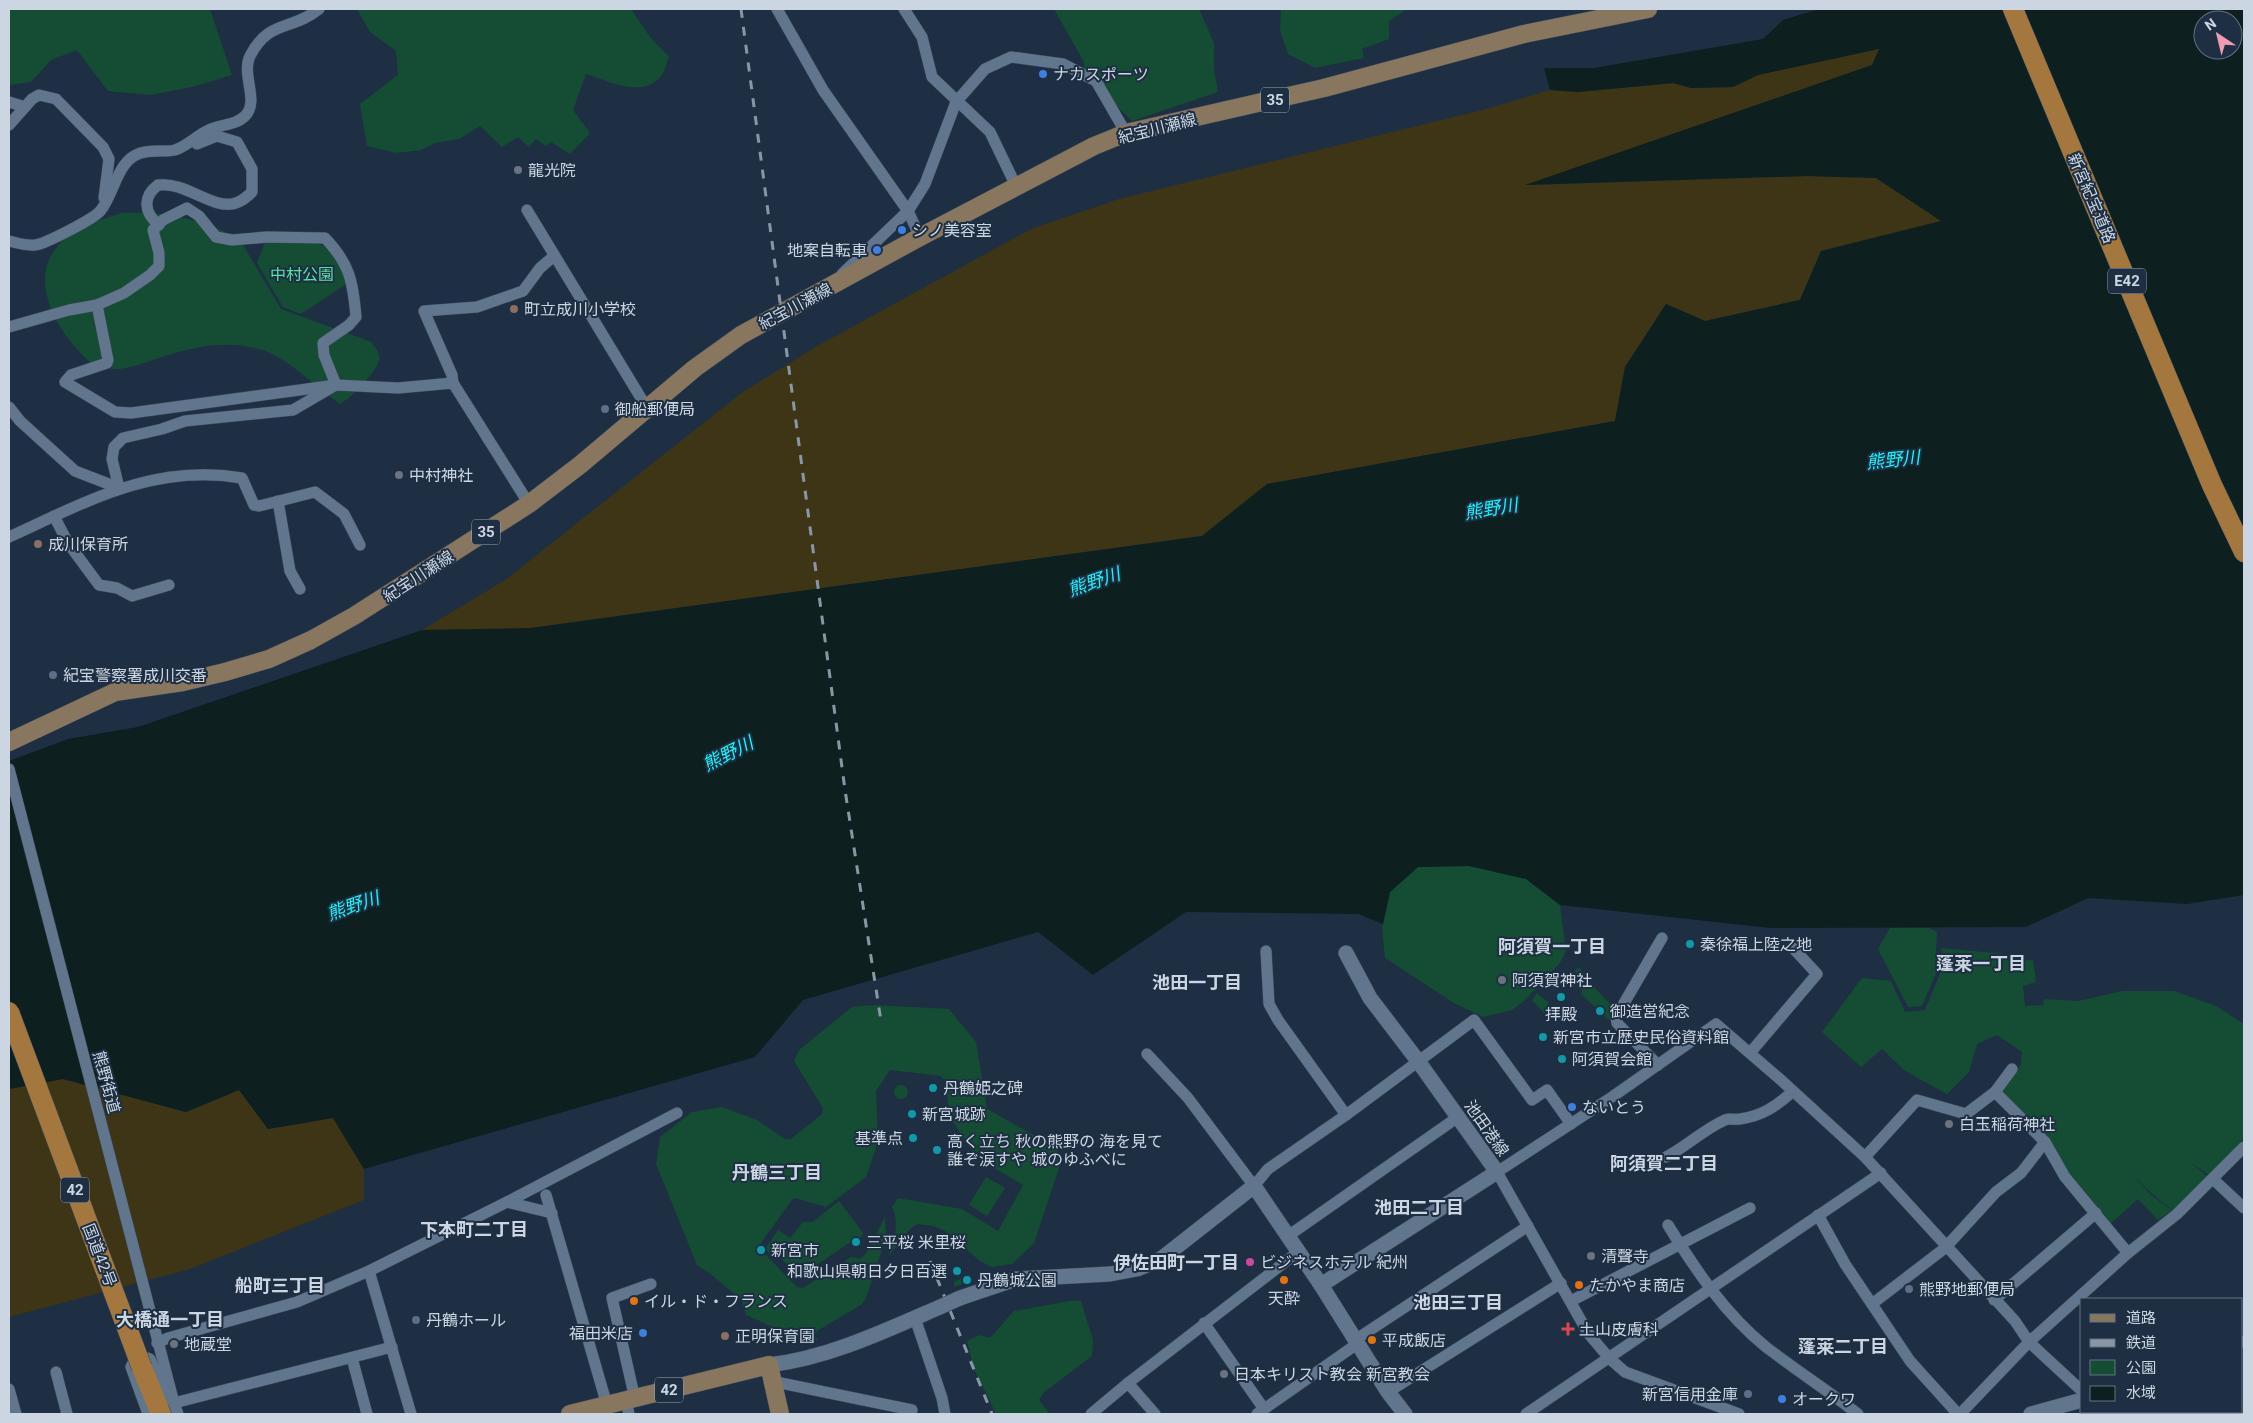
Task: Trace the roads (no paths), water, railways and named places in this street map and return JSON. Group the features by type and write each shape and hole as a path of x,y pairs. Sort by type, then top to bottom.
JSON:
{"highway":[{"name":"新宮紀宝道路","path":"2013,9 2212,485 2244,552"},
{"name":"新宮紀宝道路","path":"2022,9 2244,532"},
{"name":"国道42号","path":"9,1012 157,1412"}],"main road":[{"name":"紀宝川瀬線","path":"9,742 115,692 183,682 226,672 268,659 311,640 354,616 529,504 555,485 695,368 740,335 920,237 1094,146 1126,133 1324,88 1524,34 1648,9"},
{"name":"42","path":"570,1414 607,1404 630,1405 770,1373"},
{"path":"770,1373 780,1414"}],"street":[{"path":"175,150 205,131 239,120 247,114 250,106 246,67 250,56 267,34 276,27 309,17 319,9"},
{"path":"777,9 823,90 908,211 920,237"},
{"path":"904,9 922,37 932,77 956,102 990,132 1016,186"},
{"path":"822,292 908,211 925,184 956,102 985,69 1011,57 1063,64 1096,82 1126,133"},
{"path":"9,125 39,95 56,98 103,146 109,159 101,212"},
{"path":"9,102 25,107"},
{"path":"9,241 34,246 86,222 101,212 132,156 141,153 175,150 185,152 217,136 237,142 252,169 252,192 237,203 225,205 175,185 158,185 148,197 146,208 150,218 158,225"},
{"path":"9,327 69,310 97,305 124,293 150,276 160,266 153,230 163,220 187,208 199,216 216,237 232,240 267,237 326,238 336,249 351,274 356,316 349,325 323,343 324,355 336,385"},
{"path":"526,210 647,408"},
{"path":"529,504 453,384 452,375 424,310 476,307 523,291 540,268 554,256"},
{"path":"97,305 107,363 71,375 65,382 115,412 131,413 336,385 398,388 453,384"},
{"path":"119,488 112,459 114,447 123,438 162,429 184,421 293,410 336,385"},
{"path":"9,408 20,421 75,471 119,488"},
{"path":"9,537 119,488 152,479 218,474 242,478 254,504 258,506 315,492 344,514 360,545"},
{"path":"278,501 288,564 300,589"},
{"path":"54,516 68,543 99,585 118,588 132,596 169,585"},
{"name":"熊野街道","path":"9,769 157,1342 157,1412"},
{"path":"1658,1065 1617,1022 1616,1017 1662,938"},
{"path":"1750,1053 1817,974 1793,948"},
{"path":"1266,951 1269,1004 1278,1020 1346,1115"},
{"name":"池田港線","path":"1321,1285 1497,1172 1418,1060 1370,998 1346,953"},
{"path":"770,1373 804,1359 857,1342 960,1298 1016,1279 1110,1274 1137,1269 1161,1258 1254,1186 1268,1170 1474,1020 1532,1100 1547,1090 1571,1124"},
{"path":"1739,1414 1625,1372 1609,1358 1594,1341 1497,1172 1571,1124 1716,1024 1793,1091 1880,1173 1945,1248 2015,1321 2029,1342 2080,1389"},
{"path":"1147,1054 1188,1098 1254,1186 1321,1285 1388,1392 1404,1414"},
{"path":"1865,1158 1917,1100 1966,1114 1995,1092 2012,1069"},
{"path":"1666,1157 1686,1147 1727,1118 1738,1119 1760,1115 1776,1107 1793,1091"},
{"path":"1995,1092 2045,1142 2065,1177 2128,1253"},
{"path":"157,1342 297,1302 369,1271 677,1113"},
{"path":"1288,1236 1458,1117"},
{"path":"1872,1304 1945,1248 1996,1192 2021,1173 2045,1142"},
{"path":"1818,1216 1845,1264 1910,1361 1959,1414 2029,1342 2128,1253 2177,1214 2214,1180 2244,1147"},
{"path":"1526,1414 1880,1173"},
{"path":"2214,1180 2244,1208"},
{"path":"546,1195 607,1404"},
{"path":"506,1202 552,1213"},
{"path":"1571,1301 1750,1208"},
{"path":"1994,1300 2096,1213"},
{"path":"1668,1225 1710,1289 1731,1314 1765,1346 1858,1414"},
{"path":"1204,1323 1260,1412 1356,1342 1528,1226"},
{"path":"1091,1414 1204,1323 1298,1252"},
{"path":"369,1271 411,1414"},
{"path":"1388,1392 1561,1283"},
{"path":"630,1405 612,1298 651,1284"},
{"path":"915,1318 946,1414"},
{"path":"157,1412 392,1347"},
{"path":"352,1358 367,1414"},
{"path":"56,1372 67,1414"},
{"path":"770,1373 912,1410 911,1414"},
{"path":"1128,1383 1155,1414"},
{"path":"9,1389 13,1413"},
{"path":"2031,1414 2080,1401"}],"water":[{"name":"熊野川","path":"1819,9 2244,9 2244,895 2187,904 2088,898 2026,927 1770,928 1560,905 1526,879 1469,866 1418,867 1390,892 1383,924 1358,914 1186,912 1093,975 1038,932 803,1000 755,1057 364,1169 333,1118 268,1129 239,1090 186,1112 63,1079 9,1089 9,761 68,739 138,727 422,630 531,628 1202,536 1267,484 1615,421 1625,367 1666,304 1705,321 1800,300 1821,251 1941,221 1876,178 1806,176 1525,185 1872,65 1879,49 1758,75 1733,87 1691,88 1673,83 1578,92 1550,90 1544,68 1594,68 1763,39 1783,20"}],"railway":[{"path":"741,9 845,790 881,1021"},
{"path":"930,1261 992,1414"}],"place":[{"name":"ナカスポーツ","path":"1043,74"},
{"name":"龍光院","path":"518,170"},
{"name":"シノ美容室","path":"902,230"},
{"name":"地案自転車","path":"877,250"},
{"name":"町立成川小学校","path":"514,309"},
{"name":"御船郵便局","path":"605,409"},
{"name":"中村神社","path":"399,475"},
{"name":"成川保育所","path":"38,544"},
{"name":"紀宝警察署成川交番","path":"53,675"},
{"name":"秦徐福上陸之地","path":"1690,944"},
{"name":"阿須賀神社","path":"1502,980"},
{"name":"拝殿","path":"1561,997"},
{"name":"御造営紀念","path":"1600,1011"},
{"name":"新宮市立歴史民俗資料館","path":"1543,1037"},
{"name":"阿須賀会館","path":"1562,1059"},
{"name":"丹鶴姫之碑","path":"933,1088"},
{"name":"ないとう","path":"1572,1107"},
{"name":"新宮城跡","path":"912,1114"},
{"name":"白玉稲荷神社","path":"1949,1124"},
{"name":"基準点","path":"913,1138"},
{"name":"高く立ち 秋の熊野の 海を見て 誰ぞ涙すや 城のゆふべに","path":"937,1150"},
{"name":"三平桜 米里桜","path":"856,1242"},
{"name":"新宮市","path":"761,1250"},
{"name":"清聲寺","path":"1591,1256"},
{"name":"ビジネスホテル 紀州","path":"1250,1262"},
{"name":"和歌山県朝日夕日百選","path":"957,1271"},
{"name":"丹鶴城公園","path":"967,1280"},
{"name":"天酔","path":"1284,1280"},
{"name":"たかやま商店","path":"1579,1285"},
{"name":"熊野地郵便局","path":"1909,1289"},
{"name":"イル・ド・フランス","path":"634,1301"},
{"name":"丹鶴ホール","path":"416,1320"},
{"name":"土山皮膚科","path":"1568,1329"},
{"name":"福田米店","path":"643,1333"},
{"name":"正明保育園","path":"725,1336"},
{"name":"平成飯店","path":"1372,1340"},
{"name":"地蔵堂","path":"174,1344"},
{"name":"日本キリスト教会 新宮教会","path":"1224,1374"},
{"name":"新宮信用金庫","path":"1748,1394"},
{"name":"オークワ","path":"1782,1399"}],"district":[{"name":"阿須賀一丁目","path":"1552,947"},
{"name":"蓬莱一丁目","path":"1981,964"},
{"name":"池田一丁目","path":"1197,983"},
{"name":"阿須賀二丁目","path":"1664,1164"},
{"name":"丹鶴三丁目","path":"777,1173"},
{"name":"池田二丁目","path":"1419,1208"},
{"name":"下本町二丁目","path":"474,1230"},
{"name":"伊佐田町一丁目","path":"1176,1263"},
{"name":"船町三丁目","path":"280,1286"},
{"name":"池田三丁目","path":"1458,1303"},
{"name":"大橋通一丁目","path":"170,1320"},
{"name":"蓬莱二丁目","path":"1843,1347"}],"park label":[{"name":"中村公園","path":"302,274"}]}
